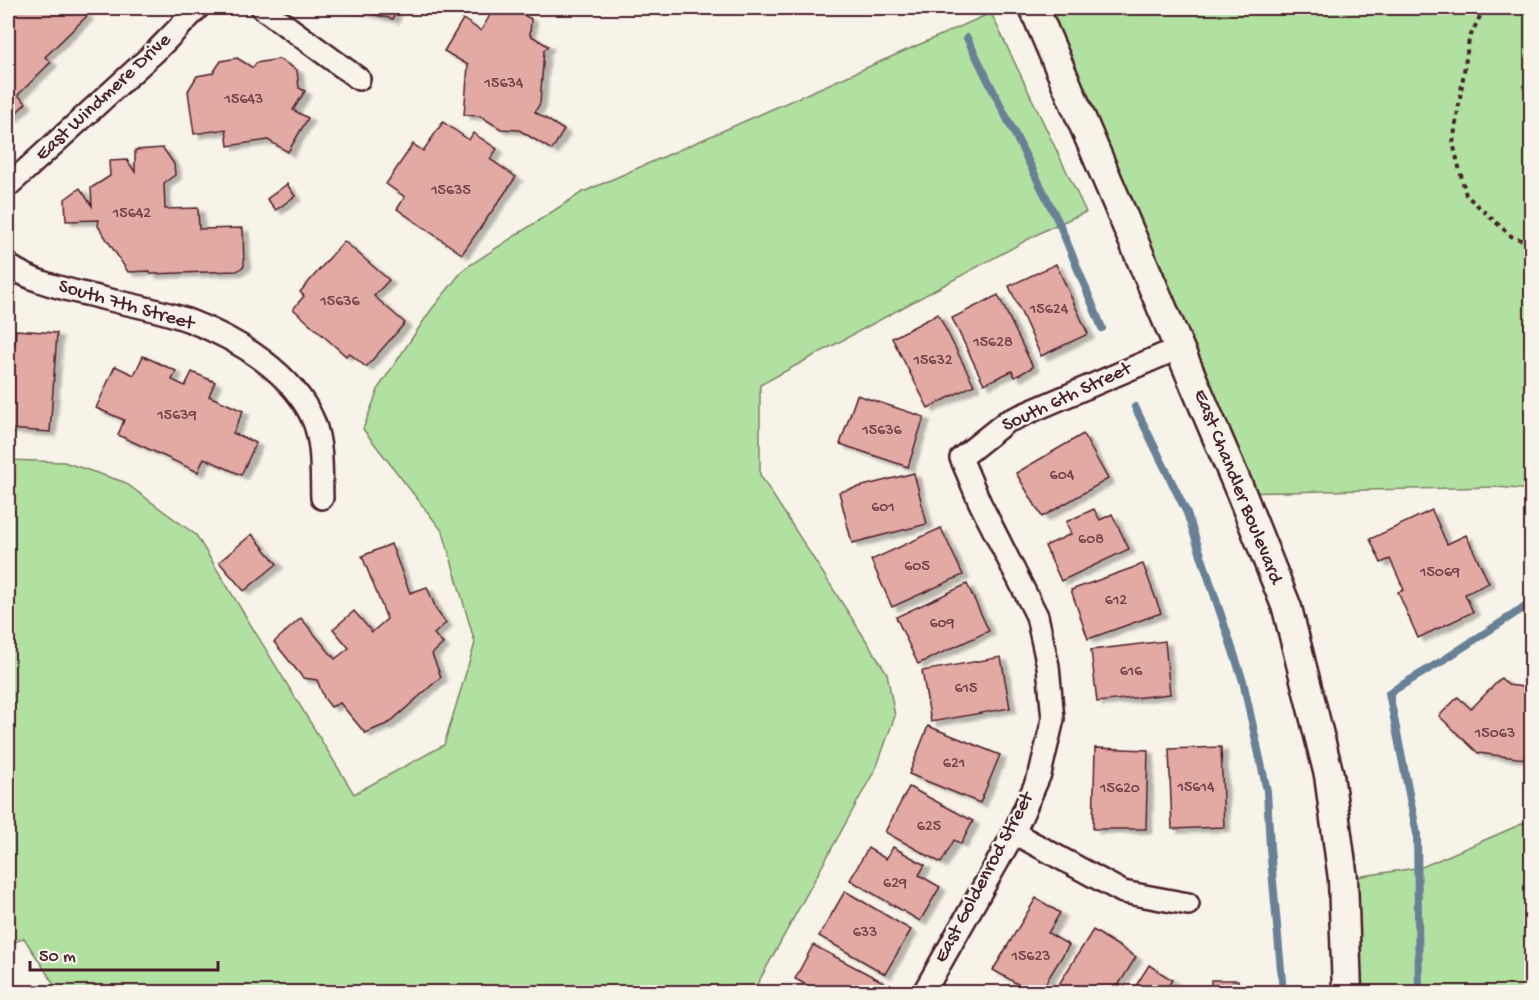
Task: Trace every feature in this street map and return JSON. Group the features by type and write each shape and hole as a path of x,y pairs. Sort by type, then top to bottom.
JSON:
{"main road":[{"name":"East Chandler Boulevard","path":"1034,8 1241,492 1287,608 1329,775 1343,879 1347,993"}],"street":[{"name":"East Windmere Drive","path":"8,186 156,51 198,8"},
{"path":"262,8 359,79"},
{"name":"South 7th Street","path":"8,266 52,285 189,321 240,346 265,362 303,401 314,423 321,451 322,498"},
{"name":"South 6th Street","path":"961,458 1006,422 1179,348"},
{"name":"East Goldenrod Street","path":"924,993 1014,833 1040,774 1053,719 1048,666 1037,616 980,503 961,458"},
{"path":"1014,833 1123,892 1188,904"}],"path":[{"path":"1484,8 1469,39 1453,143 1466,195 1511,236 1532,244"}],"green space":[{"path":"1034,8 1531,8 1531,490 1496,487 1241,493"},
{"path":"991,13 1086,212 1049,228 760,385 760,475 887,673 895,716 877,766 753,992 59,992 24,938 8,945 8,460 64,462 124,482 196,535 354,794 444,745 475,643 443,532 363,429 379,387 431,310 464,269 581,193"},
{"path":"1531,820 1531,992 1347,992 1343,879 1422,867"}],"building":[{"path":"8,8 79,8 87,16 45,57 51,62 18,95 26,103 8,121"},
{"path":"347,8 396,8 393,19"},
{"path":"494,8 511,8 531,19 530,35 548,46 544,51 540,103 535,112 564,130 552,150 519,130 501,129 480,116 464,115 468,65 444,51 463,19 481,31"},
{"path":"237,58 253,68 256,63 279,59 297,70 299,88 305,91 293,110 308,118 288,152 268,140 228,146 226,129 194,134 188,91 197,76 213,73 221,61"},
{"path":"443,122 469,140 473,133 497,149 490,159 516,177 462,254 397,209 405,197 386,184 413,144 423,151"},
{"path":"163,148 174,164 175,175 164,183 165,209 198,208 199,229 243,228 244,266 237,271 151,274 149,271 128,272 98,226 99,220 66,221 65,199 80,188 92,206 91,188 110,176 109,161 127,160 135,172 135,150"},
{"path":"287,184 295,196 276,210 267,199"},
{"path":"344,241 389,280 374,296 405,323 366,367 349,353 346,356 293,309 304,296 300,292"},
{"path":"1056,264 1088,334 1041,356 1009,286"},
{"path":"998,295 1033,367 1015,377 1012,371 984,384 952,318"},
{"path":"938,314 974,385 928,408 892,338"},
{"path":"16,330 57,333 50,432 8,429 8,343 15,343"},
{"path":"143,356 176,371 172,380 185,386 192,372 215,382 209,396 243,411 233,433 256,443 241,475 204,458 198,472 118,435 124,420 96,408 115,366 134,375"},
{"path":"857,395 924,417 908,467 840,444"},
{"path":"1083,434 1108,479 1042,517 1016,473"},
{"path":"914,473 927,524 852,543 839,492"},
{"path":"1094,509 1100,520 1112,514 1129,549 1061,581 1045,546 1071,534 1066,522"},
{"path":"1432,510 1447,544 1466,535 1489,583 1465,594 1473,612 1418,638 1398,592 1404,590 1390,559 1381,563 1370,539"},
{"path":"941,528 963,575 892,607 871,560"},
{"path":"252,534 277,564 244,591 219,562"},
{"path":"391,544 410,593 427,587 437,611 446,623 434,634 443,644 432,654 441,677 389,723 365,733 340,703 331,707 324,698 317,680 303,678 274,642 301,618 335,659 349,648 333,629 354,611 372,632 387,619 362,556"},
{"path":"1143,564 1161,613 1088,639 1071,590"},
{"path":"967,584 989,631 918,664 896,617"},
{"path":"1165,641 1170,694 1097,702 1091,650"},
{"path":"1001,657 1010,708 931,722 922,671"},
{"path":"1501,678 1508,685 1532,688 1532,760 1478,753 1439,716 1458,697 1471,709"},
{"path":"928,726 1000,755 980,803 909,774"},
{"path":"1221,747 1224,827 1172,829 1169,749"},
{"path":"1095,748 1148,750 1146,829 1093,829"},
{"path":"909,787 973,821 961,844 954,840 941,863 885,832"},
{"path":"893,847 925,865 919,875 940,887 920,921 850,880 868,848 886,859"},
{"path":"845,891 911,930 885,974 819,936"},
{"path":"1036,898 1060,913 1048,933 1069,945 1040,992 1032,992 993,970"},
{"path":"1093,930 1136,957 1114,992 1054,992"},
{"path":"813,945 885,983 880,992 813,992 815,989 795,979"},
{"path":"1149,965 1172,980 1166,989 1172,992 1132,992"},
{"path":"1211,980 1238,980 1239,992 1211,992"}],"waterway":[{"path":"967,38 1059,223 1102,328"},
{"path":"1135,407 1187,513 1243,681 1267,791 1283,992"},
{"path":"1419,992 1417,834 1389,693 1528,605"}]}
